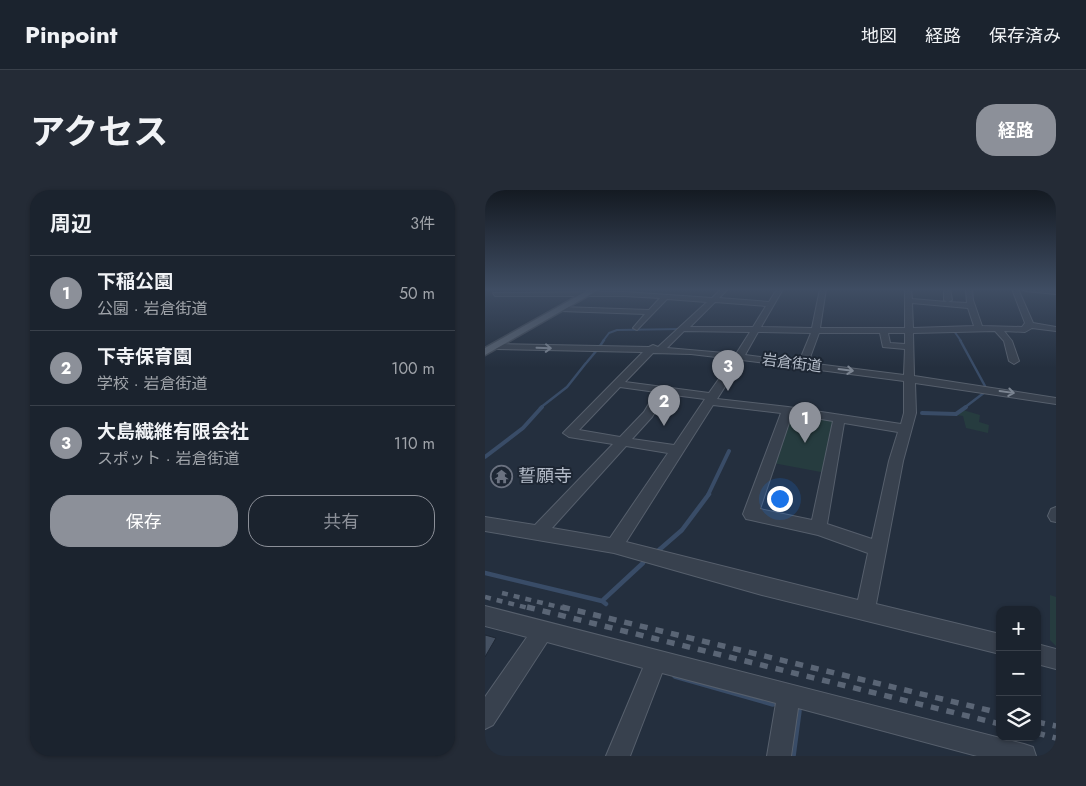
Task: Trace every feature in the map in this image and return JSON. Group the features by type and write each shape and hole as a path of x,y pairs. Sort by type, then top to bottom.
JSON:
{"main road":[{"path":"485,352 490,346 549,315"}],"street":[{"path":"637,328 646,315"},
{"path":"677,450 569,433 618,384 697,315"},
{"path":"614,546 739,357 764,315"},
{"path":"802,365 813,343 820,315"},
{"path":"865,610 896,461 909,413 911,379 909,315"},
{"path":"974,315 979,328"},
{"path":"1025,315 1030,326"},
{"path":"683,329 909,331 997,328 1025,330 1027,325 1056,329"},
{"path":"997,328 1008,341 1014,361"},
{"path":"884,330 886,345 910,347"},
{"name":"岩倉街道","path":"490,346 657,349 739,357 911,379 1056,401"},
{"path":"618,384 905,428"},
{"path":"537,534 648,414 663,390"},
{"path":"788,410 751,514 818,528 878,549"},
{"path":"818,528 839,418"},
{"path":"485,524 614,546 762,586 996,643"},
{"path":"485,616 656,662 1024,756"},
{"path":"485,717 542,632"},
{"path":"1041,655 1056,659"},
{"path":"618,756 656,662"},
{"path":"779,756 788,696"}],"green space":[{"path":"963,410 980,415 979,422 989,425 988,433 966,428 963,416 956,415"},
{"path":"792,413 833,419 835,422 826,473 773,463"},
{"path":"1050,595 1056,597 1056,646 1050,640"}],"building":[{"path":"485,635 496,638 485,657"}],"waterway":[{"path":"603,341 609,333 617,330 680,329"},
{"path":"954,331 961,341"},
{"path":"600,346 604,340"},
{"path":"960,340 985,386"},
{"path":"587,362 597,350"},
{"path":"540,408 567,387 586,363"},
{"path":"964,408 985,392"},
{"path":"485,457 523,428 542,407"},
{"path":"922,413 956,414 966,407"},
{"path":"708,495 729,451"},
{"path":"659,550 682,530 709,494"},
{"path":"602,601 643,563"},
{"path":"485,573 602,601"},
{"path":"602,601 606,604"},
{"path":"675,676 773,704"},
{"path":"793,756 799,711"}],"railway":[{"path":"502,593 567,609"},
{"path":"485,597 532,609"},
{"path":"527,607 996,723"},
{"path":"562,607 996,712"},
{"path":"1041,723 1056,726"},
{"path":"1041,734 1056,738"}],"place":[{"name":"大島繊維有限会社","path":"728,391"},
{"name":"下寺保育園","path":"664,426"},
{"name":"下稲公園","path":"805,443"},
{"name":"誓願寺","path":"502,476"}]}
